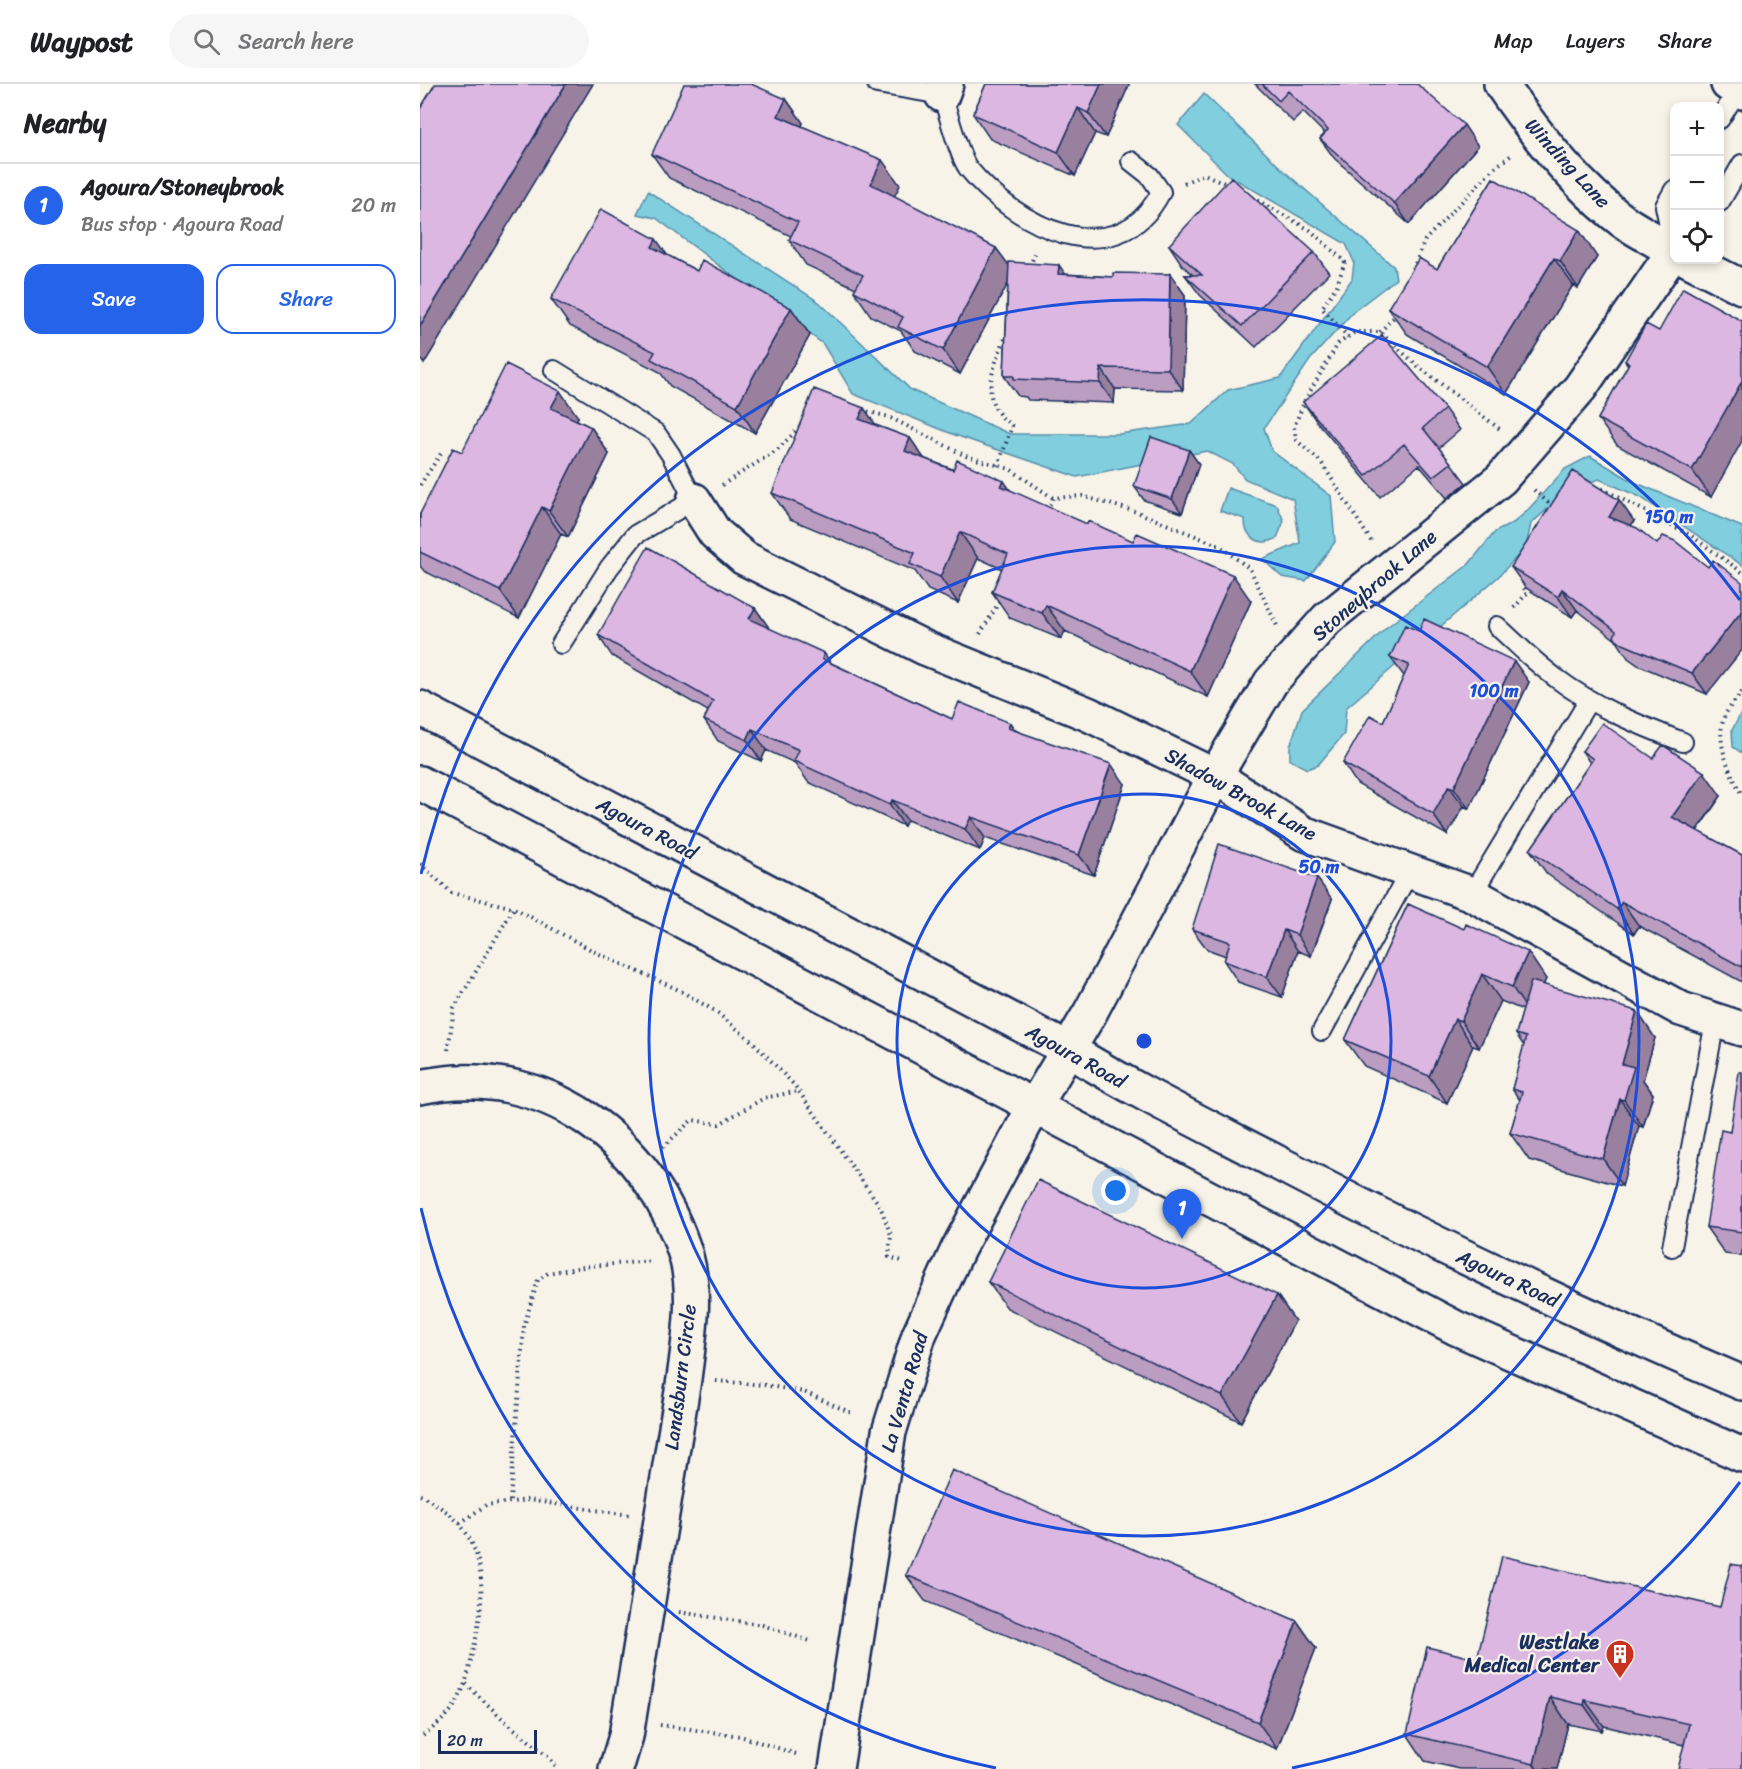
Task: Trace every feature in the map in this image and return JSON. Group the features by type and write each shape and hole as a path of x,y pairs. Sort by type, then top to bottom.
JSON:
{"street":[{"name":"Winding Lane","path":"1501,84 1539,135 1570,171 1623,220 1670,248"},
{"name":"Stoneybrook Lane","path":"1051,1080 1215,776 1271,682 1327,619 1501,479 1580,388 1670,264"},
{"name":"Winding Lane","path":"1699,264 1742,287"},
{"name":"Shadow Brook Lane","path":"694,500 715,532 744,558 925,648 1088,714 1215,776 1303,833 1472,894 1681,1009 1729,1026"},
{"name":"Agoura Road","path":"420,708 1401,1228 1599,1322 1742,1383"},
{"path":"420,783 1456,1328 1742,1455"},
{"name":"La Venta Road","path":"836,1769 889,1432 900,1392 919,1335 958,1248 1051,1080"},
{"name":"Landsburn Circle","path":"432,1084 482,1081 525,1089 561,1101 609,1135 641,1168 660,1196 686,1257 690,1281 690,1326 684,1378 628,1720 616,1769"}],"lane":[{"path":"877,84 944,90 967,167 1011,209 1044,227 1067,236 1101,239 1136,224 1154,206 1161,192 1150,176 1131,160"},
{"path":"1724,110 1736,89"},
{"path":"1724,194 1742,164"},
{"path":"1670,197 1665,206 1670,224"},
{"path":"554,370 656,433 671,455 694,500 635,535 609,568 561,644"},
{"path":"1497,626 1556,678 1589,700 1640,726 1683,742"},
{"path":"1472,894 1589,700"},
{"path":"1322,1031 1410,871"},
{"path":"1672,1247 1729,1026"}],"path":[{"path":"1412,274 1425,240 1494,168 1539,135"},
{"path":"1161,192 1204,174 1233,187"},
{"path":"1243,191 1310,230 1345,262 1337,285 1322,308 1348,337"},
{"path":"1028,272 1044,227"},
{"path":"1380,332 1400,307"},
{"path":"998,466 1012,426 1000,417 991,402 989,384 1009,327"},
{"path":"1388,570 1351,504 1322,462 1296,440 1294,427 1305,400 1338,344 1355,332 1380,332 1419,367 1526,450"},
{"path":"851,408 889,417 966,456 998,466 1030,481 1053,498 1082,496 1137,512 1220,546 1250,569 1291,660"},
{"path":"694,500 744,474 769,456 806,421"},
{"path":"420,485 442,452"},
{"path":"1591,489 1601,488 1690,535 1742,572"},
{"path":"1535,490 1556,509 1554,514"},
{"path":"1043,518 1053,498"},
{"path":"1497,626 1527,593 1522,585 1528,576"},
{"path":"963,663 1002,597"},
{"path":"1742,692 1725,715 1722,747 1727,770 1742,795"},
{"path":"420,864 452,893 514,908 595,952 679,990 715,1011 754,1043 799,1091 880,1206 891,1235 890,1257 904,1262"},
{"path":"432,1084 454,1008 514,908"},
{"path":"641,1168 692,1120 719,1124 764,1098 799,1091"},
{"path":"510,1501 524,1326 538,1280 548,1273 589,1266 618,1266 686,1257"},
{"path":"684,1378 764,1384 804,1392 854,1414"},
{"path":"420,1495 460,1523 475,1549 483,1580 481,1613 466,1684 449,1714 420,1738"},
{"path":"460,1523 486,1505 528,1500 660,1520"},
{"path":"647,1607 762,1625 813,1642"},
{"path":"466,1684 507,1723 549,1757 558,1769"},
{"path":"628,1720 740,1736 796,1754"}],"water":[{"path":"1204,94 1285,172 1394,267 1396,279 1354,311 1310,360 1264,428 1272,451 1331,496 1335,542 1306,581 1282,577 1262,559 1300,543 1293,499 1245,479 1233,464 1207,451 1077,477 955,435 853,394 823,344 656,218 637,214 648,191 819,302 911,390 1010,434 1119,434 1191,424 1228,390 1280,378 1352,279 1354,262 1346,244 1228,175 1178,125"},
{"path":"1590,456 1634,482 1742,527 1742,565 1640,497 1599,479 1566,492 1531,524 1526,547 1498,577 1346,708 1344,734 1318,765 1307,769 1290,760 1290,746 1302,710 1387,627 1468,565 1495,532 1513,523 1526,512 1565,469"},
{"path":"1228,488 1277,505 1284,521 1277,538 1265,542 1254,539 1247,531 1245,519 1220,511"},
{"path":"1742,712 1742,753 1733,747 1732,730"}],"building":[{"path":"435,84 566,84 420,326 420,109"},
{"path":"684,84 751,84 786,99 778,116 882,160 871,184 996,248 943,350 898,327 903,317 854,291 863,275 789,240 798,222 652,154"},
{"path":"986,84 1101,84 1088,113 1078,108 1058,152 973,114"},
{"path":"1262,84 1417,84 1464,125 1394,203 1320,139 1328,130 1288,91 1279,101"},
{"path":"1231,177 1314,252 1242,326 1185,275 1202,275 1169,245"},
{"path":"1493,178 1579,230 1560,261 1554,258 1487,367 1388,308 1419,258 1437,269"},
{"path":"601,209 656,239 652,247 697,271 702,260 791,308 737,406 651,359 655,352 551,299"},
{"path":"1009,262 1059,265 1058,274 1113,277 1113,273 1170,274 1168,369 1101,368 1100,383 1014,379 1014,376 1004,376"},
{"path":"1683,288 1742,321 1742,381 1692,470 1598,419 1629,363 1625,361 1646,324 1659,331"},
{"path":"1382,335 1445,409 1423,428 1451,463 1433,477 1404,444 1366,476 1303,402"},
{"path":"506,364 560,391 551,408 591,427 549,511 542,507 500,591 420,552 420,514 453,448 462,452"},
{"path":"814,389 864,408 859,419 910,438 905,451 953,470 957,460 1004,481 1001,486 1087,524 1088,521 1133,541 1137,533 1233,575 1190,671 1046,605 1042,613 992,592 1008,554 960,532 940,577 910,564 915,553 772,493"},
{"path":"1151,437 1189,450 1172,499 1134,486"},
{"path":"1573,471 1619,500 1609,517 1637,528 1657,544 1663,536 1675,541 1708,567 1713,560 1742,582 1742,611 1692,673 1623,644 1614,637 1616,631 1562,589 1558,597 1511,567"},
{"path":"648,547 755,608 749,619 824,653 822,659 952,719 959,702 1010,723 1008,728 1111,764 1079,855 971,817 965,829 892,800 890,805 794,761 799,750 752,729 747,740 704,720 713,701 598,635"},
{"path":"1424,619 1514,661 1454,788 1449,786 1433,814 1343,763 1370,715 1383,722 1409,665 1390,657 1405,625 1419,631"},
{"path":"1602,723 1653,758 1663,745 1704,772 1672,817 1742,855 1742,967 1622,902 1617,909 1530,850 1593,759 1582,751"},
{"path":"1219,844 1317,878 1297,935 1284,930 1267,977 1224,961 1230,942 1192,929"},
{"path":"1408,904 1464,929 1466,924 1528,952 1512,987 1482,974 1461,1021 1455,1019 1429,1076 1345,1040"},
{"path":"1531,981 1637,1011 1622,1064 1634,1067 1624,1100 1620,1099 1603,1159 1510,1133 1522,1092 1512,1089 1526,1037 1516,1034"},
{"path":"1739,1072 1742,1072 1742,1232 1706,1227 1721,1130 1730,1132"},
{"path":"1038,1180 1277,1295 1222,1396 988,1282"},
{"path":"952,1470 1297,1621 1258,1722 906,1575"},
{"name":"Westlake Medical Center","path":"1502,1556 1720,1607 1731,1564 1742,1566 1742,1769 1678,1769 1689,1724 1585,1700 1584,1705 1550,1697 1534,1764 1407,1734 1427,1647 1477,1659"}],"place":[{"name":"Agoura/Stoneybrook","path":"1182,1239"},
{"name":"Westlake Medical Center","path":"1620,1680"}]}
